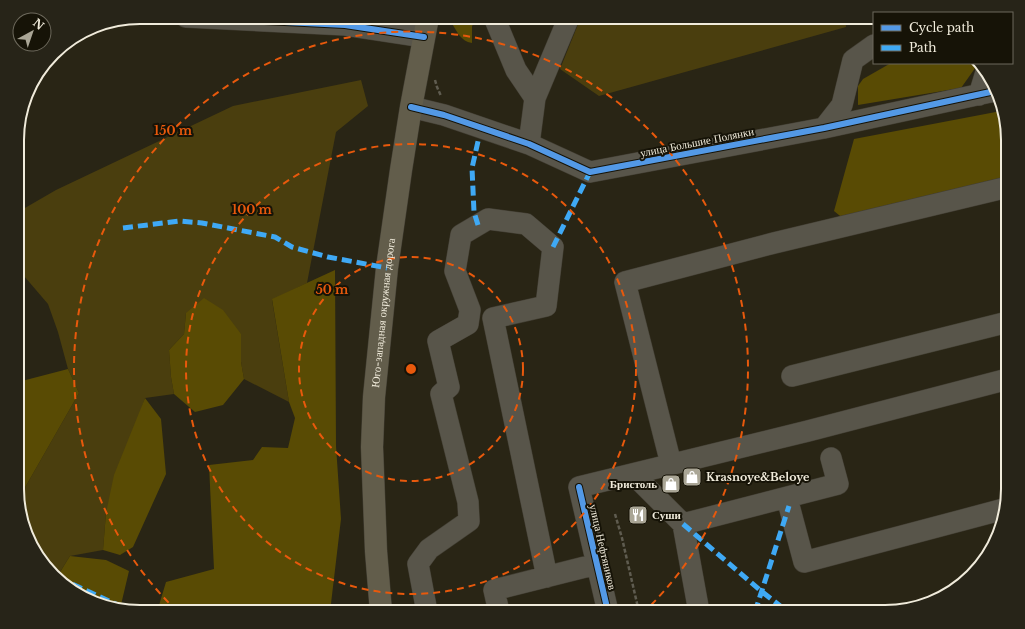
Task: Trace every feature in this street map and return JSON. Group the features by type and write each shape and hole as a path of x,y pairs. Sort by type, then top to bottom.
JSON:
{"highway":[{"name":"Юго-западная окружная дорога","path":"380,605 376,551 372,454 374,398 387,268 411,106 426,27"}],"street":[{"path":"325,24 426,27"},
{"path":"497,24 516,70 535,98"},
{"path":"529,144 535,98 566,24"},
{"path":"824,128 842,105 853,60 873,46"},
{"name":"улица Большие Полянки","path":"411,106 444,115 529,144 590,172 824,128 987,93"},
{"path":"671,464 624,282 774,243 1001,189"},
{"path":"426,605 418,564 430,549 469,521 468,502 441,394 449,387 438,340 468,324 470,310 455,271 461,235 488,219 526,224 553,247 546,306 493,318 470,310"},
{"path":"493,318 547,577"},
{"path":"792,376 1001,324"},
{"path":"633,474 808,431 1001,381"},
{"path":"683,524 838,484 831,458"},
{"path":"633,474 683,524 698,605"},
{"name":"улица Нефтяников","path":"606,605 579,488 633,474"},
{"path":"787,498 804,562 999,510"},
{"path":"497,605 494,590 597,564"}],"path":[{"path":"435,76 437,87 442,98"},
{"path":"615,514 637,605"}],"shaded area":[{"path":"452,24 474,24 472,26 472,43 464,40"},
{"path":"578,24 846,24 846,27 599,96 560,69"},
{"path":"889,64 972,64 976,68 961,88 858,105 858,86 863,79"},
{"path":"361,80 368,106 336,132 307,283 272,300 289,402 244,379 241,362 241,334 186,313 184,334 169,350 174,394 145,398 106,513 103,550 70,556 60,572 59,571 48,560 33,533 28,519 24,489 79,393 68,369 58,332 48,304 24,276 24,209 56,190 233,106"},
{"path":"997,112 1001,133 1001,180 845,220 834,211 854,139"},
{"path":"335,270 336,446 341,519 331,605 159,605 166,582 214,569 209,465 253,460 262,447 288,448 295,418 289,402 272,299"},
{"path":"204,298 223,310 241,334 241,362 244,379 223,405 195,412 174,394 169,350 184,334 186,313"},
{"path":"68,369 79,393 24,489 24,489 24,380"},
{"path":"145,398 161,419 166,474 133,547 120,555 103,550 106,513 114,475"},
{"path":"70,556 106,560 129,571 121,603 103,599 89,593 60,572"}],"marked path":[{"path":"478,225 474,212 472,168 479,137"},
{"path":"553,247 590,172"},
{"path":"123,228 179,221 202,223 275,237 292,247 328,257 387,268"},
{"path":"757,605 789,506"},
{"path":"683,524 779,605"},
{"path":"82,588 107,600"}],"cycle path":[{"path":"325,24 345,25 424,37"},
{"path":"411,107 444,115 529,144 590,172 824,128 990,92"},
{"path":"579,487 606,605"}],"place":[{"name":"Krasnoye&Beloye","path":"692,477"},
{"name":"Бристоль","path":"671,484"},
{"name":"Суши","path":"638,515"}]}
